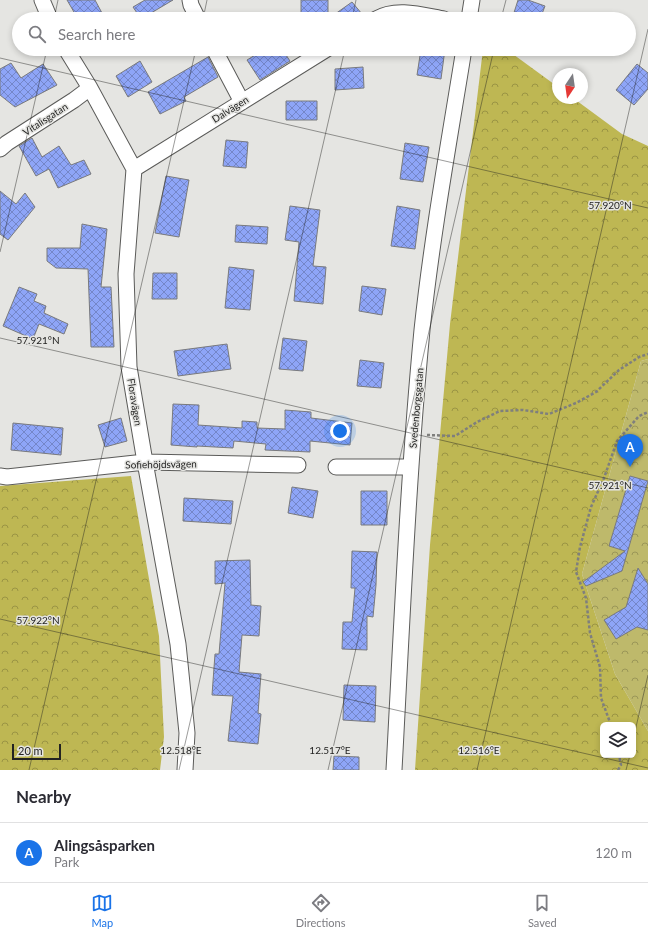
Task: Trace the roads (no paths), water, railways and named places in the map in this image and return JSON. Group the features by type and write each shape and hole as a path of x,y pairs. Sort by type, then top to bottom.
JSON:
{"street":[{"path":"42,0 47,12"},
{"path":"190,0 194,12"},
{"path":"470,12 472,0"},
{"path":"70,56 90,88 134,169"},
{"path":"218,56 242,102"},
{"name":"Dalvägen","path":"134,169 316,56"},
{"name":"Svedenborgsgatan","path":"394,770 411,467 424,313 436,219 463,56"},
{"name":"Vitalisgatan","path":"0,149 90,88"},
{"name":"Floravägen","path":"134,169 126,274 129,368 144,462 178,644 188,733 185,770"},
{"name":"Sofiehöjdsvägen","path":"0,476 144,462 298,465"},
{"path":"336,467 411,467"}],"place":[{"name":"Alingsåsparken","path":"630,467"}]}
